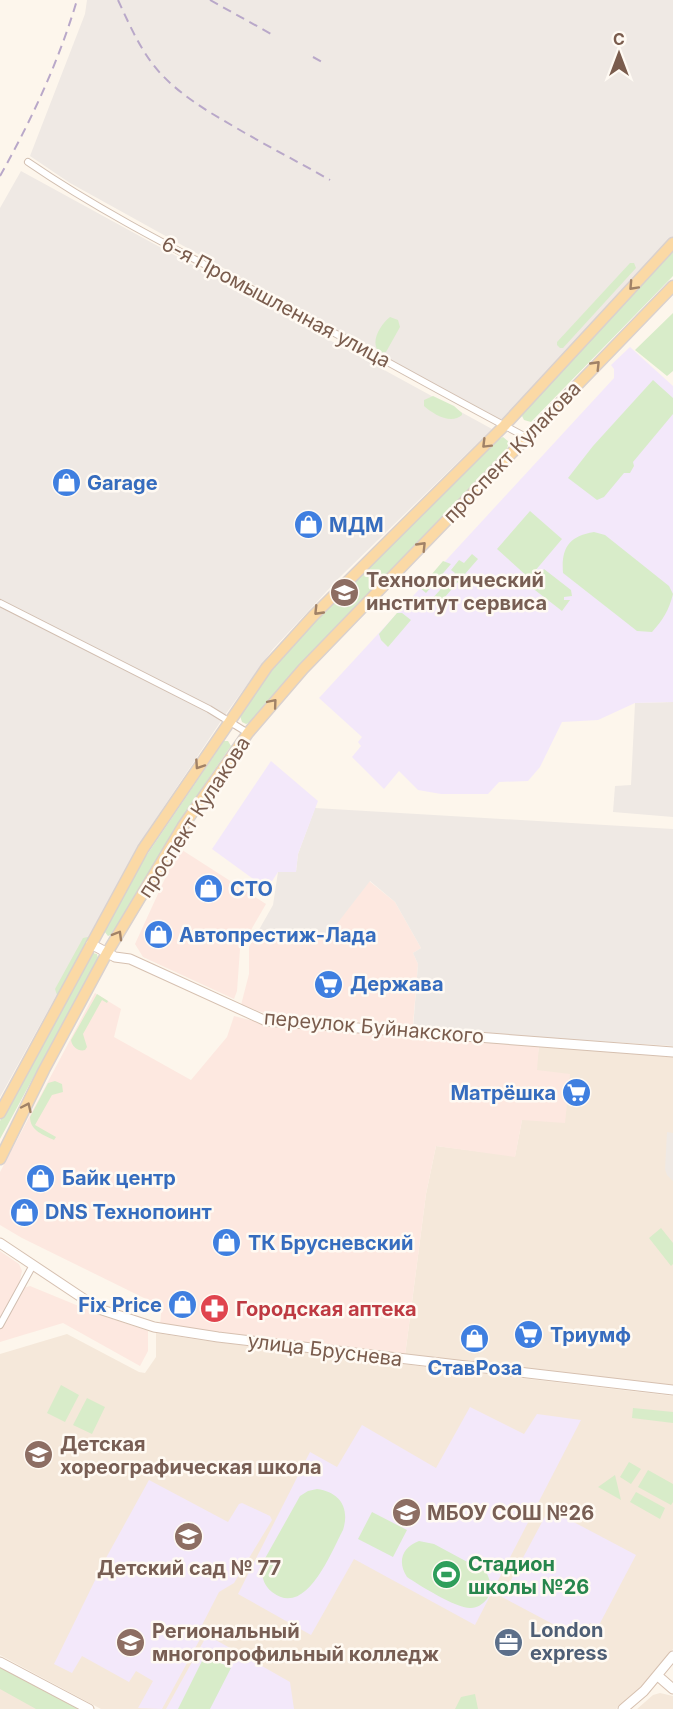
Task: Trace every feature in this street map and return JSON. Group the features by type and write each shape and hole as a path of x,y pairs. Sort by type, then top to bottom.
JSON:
{"main road":[{"name":"проспект Кулакова","path":"0,1113 143,849 267,667 313,616 504,426 673,243"},
{"name":"проспект Кулакова","path":"0,1159 107,953 183,826 248,733 303,669 673,286"}],"street":[{"name":"6-я Промышленная улица","path":"28,162 68,189 159,240 526,437"},
{"path":"0,603 230,721 248,733"},
{"name":"переулок Буйнакского","path":"91,944 115,957 130,959 266,1021 673,1052"},
{"name":"улица Бруснева","path":"0,1243 99,1309 154,1327 218,1337 673,1390"},
{"path":"0,1325 33,1265"},
{"path":"623,1709 658,1676 673,1656"},
{"path":"0,1662 89,1709"},
{"path":"658,1676 673,1689"}],"shaded area":[{"path":"87,0 673,0 673,239 503,423 70,183 30,156 85,14"},
{"path":"21,171 492,429 339,578 273,649 225,715 147,832 0,1097 0,208"},
{"path":"630,347 673,386 673,702 635,703 598,720 562,722 540,767 528,781 499,782 488,794 441,794 418,790 399,771 384,789 352,757 361,746 358,742 362,737 319,698 614,378 614,369 611,365"},
{"path":"673,702 673,817 613,812 615,786 631,785 635,703"},
{"path":"271,761 318,801 298,854 296,872 278,872 267,889 212,849"},
{"path":"315,808 673,829 673,1046 413,1029 418,964 413,953 421,948 395,902 370,881 329,934 313,938 256,935 273,905 278,872 296,872 298,854"},
{"path":"179,848 266,904 240,949 237,991 234,999 143,957 135,944"},
{"path":"369,881 395,902 421,948 413,953 418,964 413,1025 276,1017 241,1005 249,974 249,947 256,935 313,938"},
{"path":"95,993 121,1009 114,1037 191,1080 227,1037 234,1016 270,1025 539,1045 537,1070 570,1074 565,1123 522,1120 515,1157 436,1146 426,1194 405,1356 160,1325 162,1303 146,1299 0,1225 0,1172"},
{"path":"539,1045 673,1056 673,1386 405,1356 426,1194 436,1146 515,1156 536,1070"},
{"path":"667,1132 673,1133 673,1181 665,1169"},
{"path":"0,1251 19,1264 22,1271 19,1285 23,1288 30,1286 103,1316 148,1331 148,1351 140,1366 63,1323 0,1342"},
{"path":"156,1333 673,1396 673,1649 638,1690 616,1709 101,1709 0,1655 0,1354 67,1334 145,1373 156,1357"},
{"name":"МБОУ СОШ №26","path":"470,1407 524,1434 537,1414 581,1420 475,1625 354,1559 311,1635 238,1594 310,1452 337,1467 362,1425 436,1468"},
{"path":"149,1480 228,1522 239,1504 242,1503 270,1516 272,1520 234,1583 219,1592 201,1627 205,1630 162,1709 138,1708 153,1681 136,1671 129,1682 82,1656 72,1673 54,1664 106,1558"},
{"path":"549,1509 636,1555 598,1627 590,1623 581,1639 502,1597"},
{"path":"207,1635 290,1682 294,1709 166,1709"},
{"path":"0,1671 72,1709 0,1709"},
{"path":"660,1693 673,1696 673,1709 637,1709 653,1695"}],"green space":[{"path":"673,252 673,276 531,422 524,420 523,413"},
{"path":"630,263 634,263 636,268 563,348 560,348 557,342"},
{"path":"673,313 673,371 667,376 635,350"},
{"path":"390,317 398,320 400,327 386,352 380,353 376,344 377,334"},
{"path":"653,380 673,398 673,414 633,462 634,466 630,473 624,473 604,497 597,500 568,478 593,446"},
{"path":"433,396 454,406 462,415 448,419 432,412 424,406 424,400"},
{"path":"503,437 509,442 507,449 317,646 251,722 246,724 242,722 240,716 242,713 275,666 300,637 497,440"},
{"path":"530,511 562,539 529,578 497,549"},
{"path":"594,532 605,535 669,586 673,594 670,605 652,632 637,631 563,573 563,557 568,545 578,537"},
{"path":"472,554 478,559 438,605 432,599 455,573 451,570 459,560 464,563"},
{"path":"443,561 451,564 426,593 420,588"},
{"path":"544,569 571,590 572,596 564,597 564,600 570,600 562,611 531,587"},
{"path":"397,613 402,613 411,620 388,647 379,634"},
{"path":"224,741 228,741 231,746 169,838 113,934 108,936 104,931 138,868"},
{"path":"91,937 58,998 55,989 83,938"},
{"path":"93,953 97,954 98,958 0,1139 0,1121"},
{"path":"97,994 108,1001 107,1003 102,1000 83,1034 87,1047 85,1050 78,1050 71,1040"},
{"path":"55,1081 62,1084 63,1092 52,1095 35,1125 56,1137 54,1140 35,1129 30,1117 48,1083"},
{"path":"661,1228 673,1243 673,1264 671,1266 649,1238"},
{"path":"61,1385 79,1395 65,1422 47,1413"},
{"path":"87,1398 105,1407 92,1434 73,1425"},
{"path":"633,1408 673,1412 673,1423 632,1418"},
{"path":"629,1462 641,1469 631,1484 620,1477"},
{"path":"648,1470 673,1484 671,1505 638,1487"},
{"path":"615,1475 621,1500 598,1487"},
{"path":"317,1489 332,1494 341,1502 345,1515 343,1530 316,1579 296,1597 284,1598 266,1586 262,1575 263,1562 300,1496"},
{"path":"636,1492 665,1508 660,1519 630,1502"},
{"path":"372,1512 407,1530 393,1557 358,1539"},
{"name":"Стадион школы №26","path":"419,1541 434,1544 486,1572 491,1589 485,1601 471,1608 457,1605 407,1577 402,1566 403,1556 409,1547"},
{"path":"205,1655 231,1668 210,1709 178,1709"},
{"path":"0,1666 81,1709 36,1709 0,1689"},
{"path":"475,1694 478,1709 455,1709 461,1697"}],"railway":[{"path":"0,176 43,90 62,46 77,0"},
{"path":"118,0 142,49 171,84 212,114 330,180"},
{"path":"210,0 273,35"},
{"path":"313,57 324,63"}],"place":[{"name":"Garage","path":"66,483"},
{"name":"МДМ","path":"308,525"},
{"name":"Технологический институт сервиса","path":"345,592"},
{"name":"СТО","path":"209,889"},
{"name":"Автопрестиж-Лада","path":"158,935"},
{"name":"Держава","path":"329,984"},
{"name":"Матрёшка","path":"577,1093"},
{"name":"Байк центр","path":"41,1178"},
{"name":"DNS Технопоинт","path":"24,1212"},
{"name":"ТК Брусневский","path":"227,1243"},
{"name":"Fix Price","path":"183,1305"},
{"name":"Городская аптека","path":"215,1309"},
{"name":"Триумф","path":"529,1335"},
{"name":"СтавРоза","path":"475,1338"},
{"name":"Детская хореографическая школа","path":"39,1455"},
{"name":"МБОУ СОШ №26","path":"406,1513"},
{"name":"Детский сад № 77","path":"189,1537"},
{"name":"Стадион школы №26","path":"447,1575"},
{"name":"London express","path":"509,1642"},
{"name":"Региональный многопрофильный колледж","path":"131,1643"}]}
